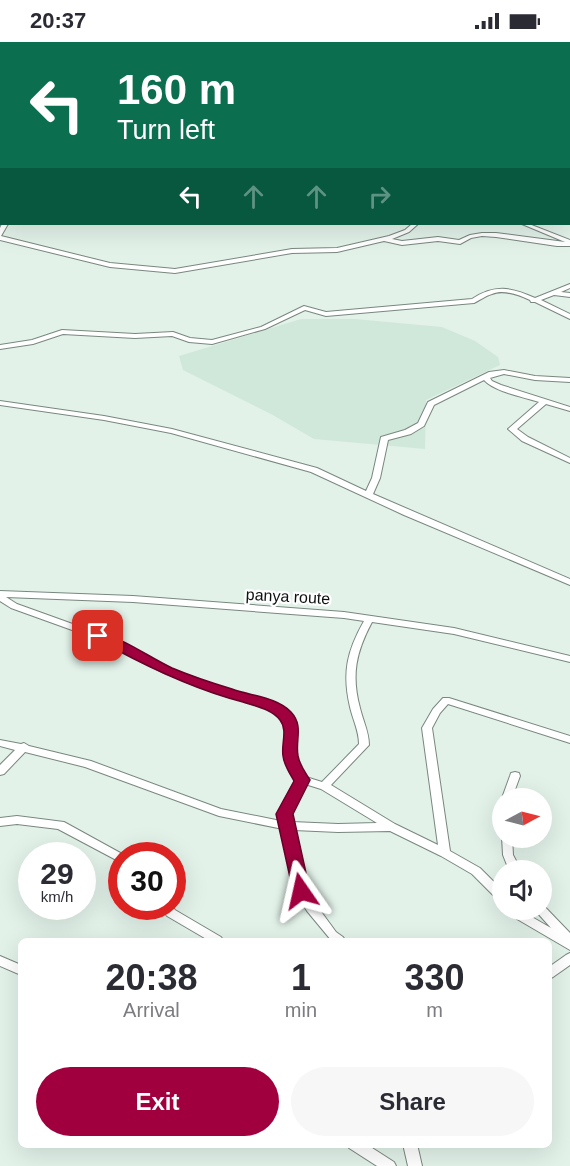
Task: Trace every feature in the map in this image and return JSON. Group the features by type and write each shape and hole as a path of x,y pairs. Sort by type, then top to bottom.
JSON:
{"street":[{"path":"0,236 110,265 175,271 291,251 337,250 407,231 414,225"},
{"path":"529,225 570,243"},
{"path":"384,238 402,243 438,239 460,242 468,235 481,233 556,245 570,243"},
{"path":"533,301 570,286"},
{"path":"0,347 33,342 63,332 135,336 173,334 189,340 212,342 263,328 304,308 326,314 474,301 498,290 513,292 570,317"},
{"path":"553,293 570,295"},
{"path":"368,495 376,478 384,439 408,432 421,424 431,404 486,376 504,372 535,378 570,380"},
{"path":"486,376 489,382 498,387 570,409"},
{"path":"545,401 512,429 525,439 570,461"},
{"path":"0,403 172,430 314,470 570,582"},
{"path":"0,596 14,606 114,642 167,671 279,710 287,717 292,728 290,753 293,766 302,780 324,786 391,827 476,871 492,887"},
{"name":"panya route","path":"0,596 289,609 454,631 570,659"},
{"path":"324,786 364,745 349,680 349,663 354,646 370,618"},
{"path":"444,853 427,728 436,711 446,700 570,740"},
{"path":"0,743 87,764 219,812 288,826 375,829 391,827"},
{"path":"0,771 24,747"},
{"path":"511,788 515,776"},
{"path":"302,780 285,814 301,891 311,908 336,938"},
{"path":"0,822 17,820 60,825 108,851"},
{"path":"183,920 214,938"},
{"path":"528,920 570,943"},
{"path":"550,920 570,943"},
{"path":"552,972 570,958"},
{"path":"0,961 18,969"},
{"path":"360,1148 389,1166"},
{"path":"411,1148 415,1166"}],"shaded area":[{"path":"301,319 355,319 442,327 475,341 498,357 500,365 426,400 425,449 314,439 271,414 183,370 179,356"}],"route":[{"path":"98,636 114,642 167,671 265,704 279,710 287,717 292,728 290,753 293,766 302,780 285,814 301,891"}]}
